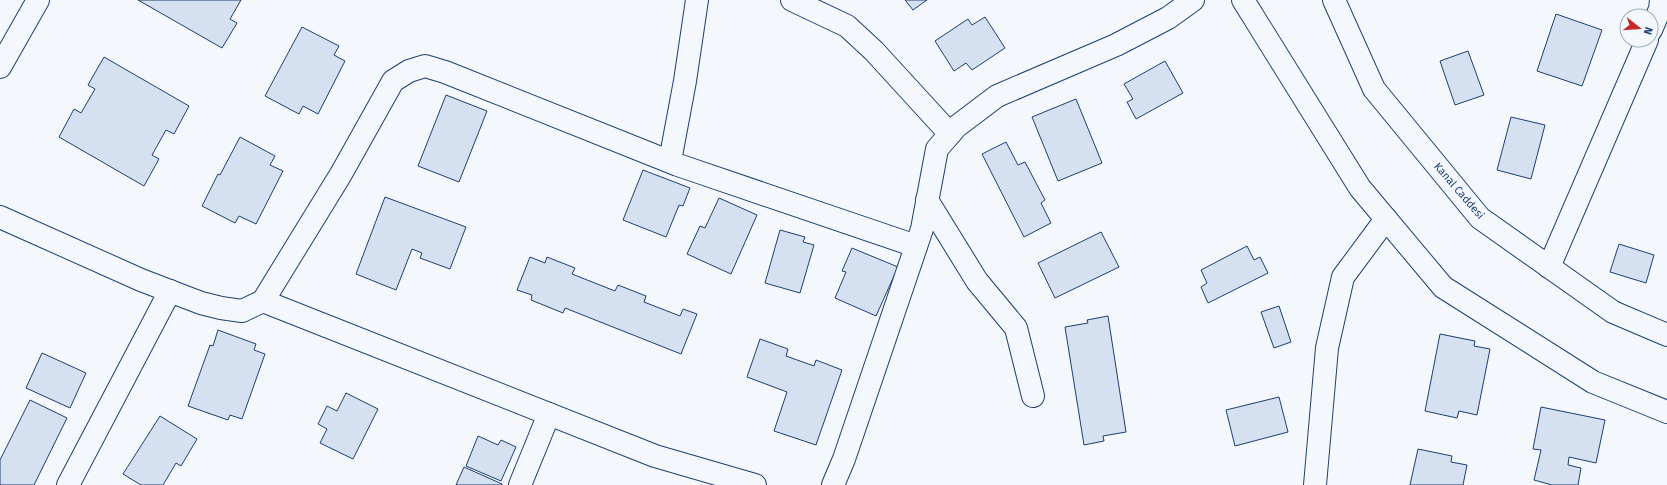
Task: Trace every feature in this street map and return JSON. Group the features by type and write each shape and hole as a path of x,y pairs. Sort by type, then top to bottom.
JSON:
{"street":[{"path":"0,68 38,0"},
{"path":"670,161 685,81 697,0"},
{"path":"792,0 847,26 874,51 950,134"},
{"path":"833,485 844,459 922,229 937,149 956,127 997,96 1116,45 1168,18 1193,0"},
{"path":"1243,0 1360,188 1443,287 1593,382 1667,412"},
{"name":"Kanal Caddesi","path":"1334,0 1374,89 1480,218 1613,312 1667,335"},
{"path":"1659,11 1661,0"},
{"path":"1549,267 1644,48"},
{"path":"0,217 141,280 201,303 242,311 263,301 342,174 393,81 409,71 425,66 445,72 670,161 916,246"},
{"path":"927,200 977,281 1016,328 1033,396"},
{"path":"1315,485 1327,348 1343,277 1386,219"},
{"path":"68,485 170,291"},
{"path":"263,301 654,456 755,485"},
{"path":"520,485 550,414"}],"building":[{"path":"138,0 241,0 230,19 237,23 222,48"},
{"path":"905,0 927,0 913,10"},
{"path":"1556,14 1602,30 1582,86 1537,71"},
{"path":"985,17 1005,48 972,70 966,63 954,71 935,41 968,19 972,25"},
{"path":"302,27 339,46 334,55 345,61 318,114 303,106 299,114 265,96"},
{"path":"1468,51 1484,95 1455,105 1440,61"},
{"path":"104,57 189,106 174,134 166,130 152,155 159,159 144,186 59,137 74,109 81,113 95,89 88,85"},
{"path":"1165,61 1183,93 1136,119 1127,102 1133,99 1124,84"},
{"path":"446,95 487,111 459,182 418,166"},
{"path":"1076,99 1102,163 1058,181 1032,117"},
{"path":"1511,117 1545,125 1531,179 1497,170"},
{"path":"240,137 275,156 270,165 283,171 256,224 239,216 235,223 202,206 218,174 220,175"},
{"path":"1006,142 1018,165 1025,162 1045,200 1041,203 1051,223 1024,237 982,154"},
{"path":"643,170 690,188 683,206 679,205 666,237 623,220"},
{"path":"385,197 466,227 450,269 420,258 422,253 412,249 396,290 356,274"},
{"path":"719,198 757,215 731,274 687,254 700,226 705,228"},
{"path":"780,230 805,237 803,242 814,245 800,293 765,283"},
{"path":"1101,232 1119,267 1055,298 1038,263"},
{"path":"1619,244 1654,255 1646,283 1610,272"},
{"path":"1247,246 1254,260 1260,257 1268,273 1208,303 1201,287 1207,283 1201,270"},
{"path":"852,248 898,267 876,316 835,298 846,272 842,271"},
{"path":"530,257 545,263 547,257 575,268 572,274 615,291 618,285 646,296 644,302 680,316 683,309 697,314 681,354 565,308 563,313 531,300 532,295 517,290"},
{"path":"1279,306 1291,342 1274,348 1261,312"},
{"path":"1108,316 1126,432 1103,436 1104,441 1084,445 1065,327 1088,323 1087,320"},
{"path":"218,330 256,344 254,350 265,354 242,419 230,415 228,420 188,406 210,345 213,346"},
{"path":"1440,334 1475,341 1474,346 1490,349 1477,415 1459,411 1457,418 1425,411"},
{"path":"760,339 788,349 786,356 814,366 816,360 842,370 816,445 774,431 787,392 747,377"},
{"path":"42,353 86,373 70,408 26,388"},
{"path":"346,393 378,409 353,459 320,443 327,429 318,424 327,406 337,411"},
{"path":"1279,397 1288,432 1235,446 1226,410"},
{"path":"30,400 67,418 34,485 0,485 0,460"},
{"path":"1541,407 1605,420 1596,463 1569,457 1568,465 1581,468 1578,485 1552,485 1534,480 1541,450 1533,449"},
{"path":"160,416 197,439 181,466 176,463 163,485 141,485 123,474"},
{"path":"478,436 498,445 501,440 516,447 501,481 466,466"},
{"path":"1418,449 1452,456 1451,462 1467,465 1463,485 1410,485"},
{"path":"464,467 502,484 502,485 456,485"}]}
